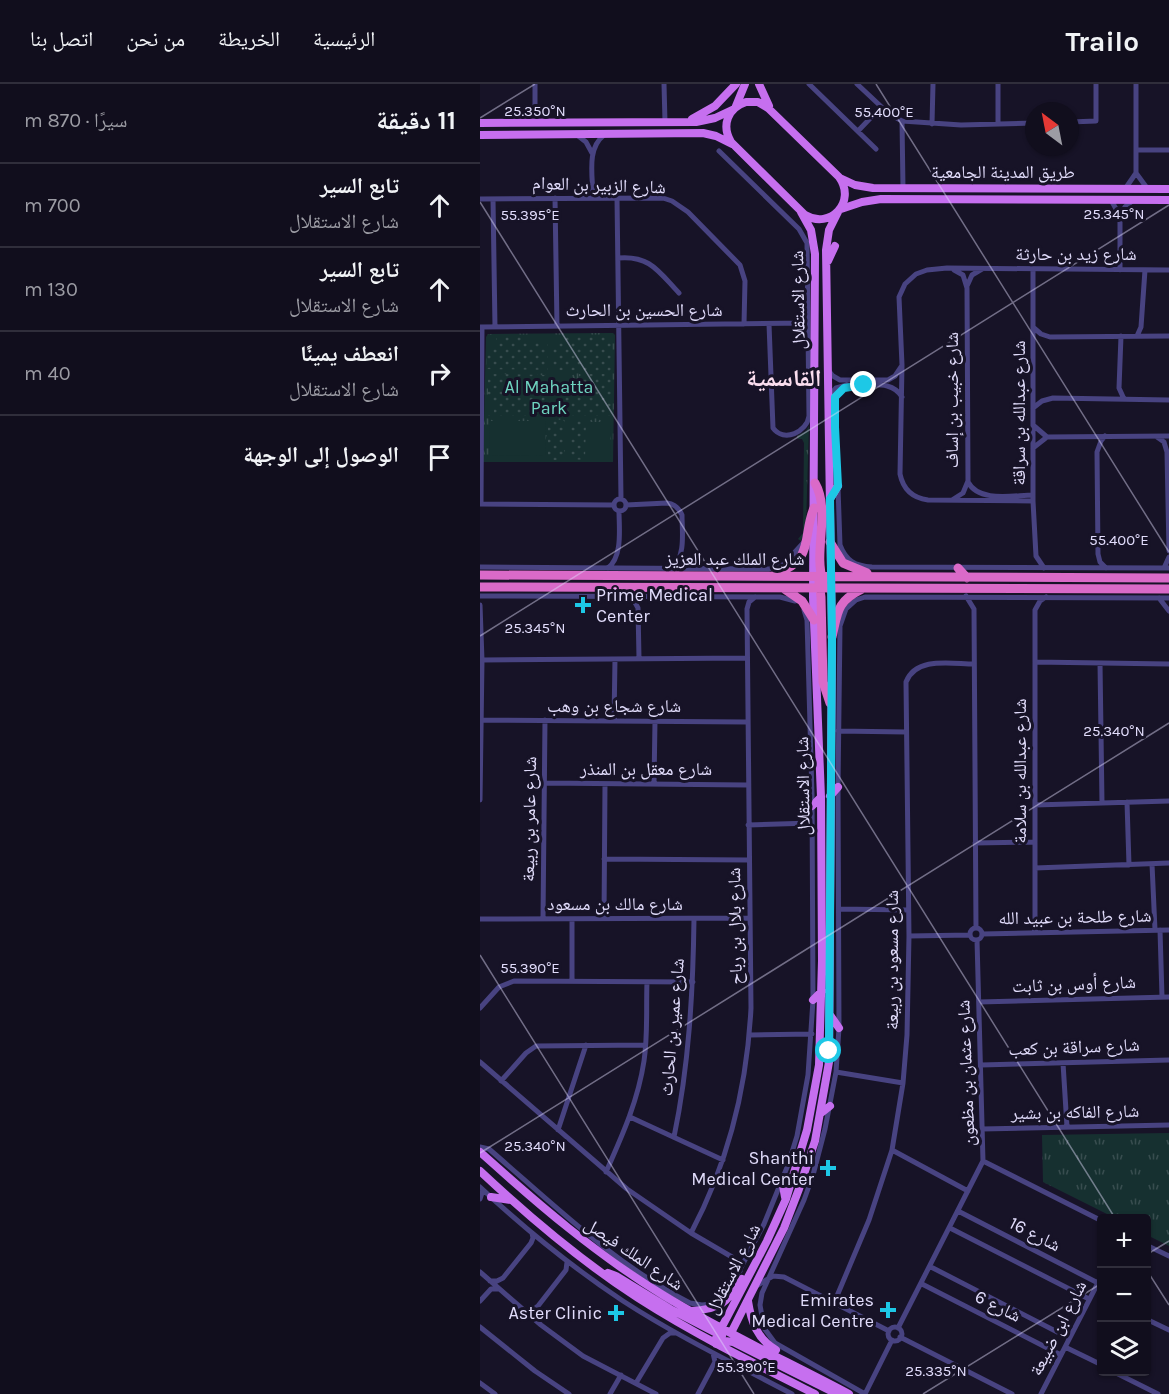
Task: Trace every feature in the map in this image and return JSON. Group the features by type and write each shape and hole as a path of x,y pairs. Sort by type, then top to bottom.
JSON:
{"highway":[{"path":"815,483 821,498 823,682 830,703"},
{"path":"765,576 784,570 798,561 806,547 814,508"},
{"path":"830,542 839,558 847,566 878,577"},
{"path":"533,575 541,568"},
{"path":"957,568 967,578"},
{"name":"شارع الملك عبد العزيز","path":"480,575 1156,578 1168,572"},
{"name":"شارع الملك عبد العزيز","path":"480,587 881,588 963,593 1169,589"},
{"path":"562,596 570,587"},
{"path":"734,587 739,597"},
{"path":"781,587 802,600 811,620"},
{"path":"650,597 663,588"},
{"path":"832,637 840,605 847,597 864,588"},
{"path":"881,588 890,597"}],"main road":[{"path":"683,122 712,109 736,84"},
{"path":"735,146 726,132 727,120 746,84"},
{"path":"759,84 773,112"},
{"path":"480,123 683,122 709,119 752,101 764,104 839,177"},
{"path":"615,135 621,130 634,127 636,122"},
{"path":"480,135 703,133 716,136 735,146"},
{"name":"شارع الاستقلال","path":"717,1337 786,1199 807,1131 819,1065 822,991 821,879 832,637 822,588 814,508 814,239 801,212 735,146"},
{"name":"شارع الاستقلال","path":"822,576 830,542 828,399 830,362 826,264 828,235 845,196 844,186 839,177"},
{"name":"طريق المدينة الجامعية","path":"839,177 864,187 1169,189"},
{"name":"طريق المدينة الجامعية","path":"801,212 809,218 819,220 829,218 839,211 862,202 881,199 1169,200"},
{"path":"826,264 835,246"},
{"path":"807,278 815,263"},
{"path":"827,303 835,310"},
{"path":"808,380 815,370"},
{"path":"830,499 838,486"},
{"name":"شارع الاستقلال","path":"730,1333 784,1228 799,1189 814,1144 828,1073 831,978 830,846 811,620 822,588"},
{"path":"832,637 839,651"},
{"path":"812,806 838,787"},
{"path":"830,846 838,856"},
{"path":"812,869 821,879"},
{"path":"831,948 839,940"},
{"path":"822,961 823,958 826,959 828,974 831,978"},
{"path":"813,1000 822,991"},
{"path":"830,1016 839,1028"},
{"path":"820,1114 830,1106"},
{"path":"810,1117 813,1123 808,1145 814,1144"},
{"path":"797,1136 807,1131"},
{"name":"شارع الملك فيصل","path":"480,1152 530,1197 593,1248 691,1311 717,1337"},
{"name":"شارع الملك فيصل","path":"480,1171 511,1200 601,1272 660,1312 717,1337 815,1394"},
{"path":"782,1180 786,1199"},
{"path":"799,1189 804,1200"},
{"path":"491,1197 511,1200"},
{"path":"691,1311 710,1310 720,1306 730,1298 744,1277 752,1271"},
{"path":"748,1300 754,1324 760,1336 780,1352 784,1359"},
{"name":"شارع الملك فيصل","path":"717,1337 730,1333 784,1359 837,1391 849,1390"},
{"path":"717,1337 733,1342 837,1391"}],"street":[{"path":"535,84 534,114 539,122"},
{"path":"664,84 665,122"},
{"path":"809,84 876,149"},
{"path":"857,84 881,107 902,121 932,124 1025,123"},
{"path":"932,124 933,84"},
{"path":"998,84 998,124"},
{"path":"1079,122 1096,121 1096,84"},
{"path":"1136,84 1136,172 1139,180 1148,189"},
{"path":"858,131 881,107"},
{"path":"902,121 903,188"},
{"path":"577,135 586,142 592,153"},
{"path":"593,198 592,153 595,144 604,135"},
{"path":"1136,150 1169,150"},
{"name":"شارع الاستقلال","path":"719,151 802,233 808,248 809,416 807,425 797,433 782,434 773,428 769,324"},
{"path":"758,190 761,171"},
{"path":"1125,189 1136,172"},
{"path":"758,190 774,184"},
{"path":"555,198 557,326"},
{"path":"617,198 621,499 626,505"},
{"name":"شارع الزبير بن العوام","path":"480,199 663,198 672,201 688,212 734,257 744,273 744,324"},
{"path":"493,199 495,327"},
{"path":"1111,200 1120,216"},
{"path":"1120,270 1120,216 1125,207 1134,200"},
{"path":"618,258 634,258 647,262 657,269 679,293"},
{"path":"950,268 963,275 967,288"},
{"name":"شارع زيد بن حارثة","path":"1033,498 948,501 916,497 904,485 900,474 902,365 898,304 901,290 916,274 927,270 950,268 1169,270"},
{"path":"967,288 972,275 982,269"},
{"name":"شارع عبدالله بن سراقة","path":"1033,269 1033,498 1036,556"},
{"path":"1137,336 1142,324 1144,270"},
{"name":"شارع خبيب بن إساف","path":"948,501 960,496 968,482 967,288"},
{"name":"شارع الحسين بن الحارث","path":"481,327 807,323"},
{"path":"481,327 481,504 614,505"},
{"path":"1034,328 1050,337 1169,336"},
{"path":"1121,336 1119,388 1124,399"},
{"path":"830,362 833,376 840,380 888,380 897,374 902,365"},
{"path":"828,399 832,391 839,386 864,385 890,386 898,390 902,397"},
{"path":"864,385 844,388 835,397 840,545 847,559 856,565 866,567 1106,568 1168,572 1169,557"},
{"path":"1033,408 1042,401 1053,398 1169,400"},
{"path":"1033,425 1047,437"},
{"path":"1105,436 1097,452 1099,556 1106,568"},
{"path":"1155,436 1164,442 1167,452 1169,551"},
{"path":"1033,448 1047,437 1169,436"},
{"path":"968,482 975,491 984,495 1033,498"},
{"path":"614,505 616,500 621,499"},
{"path":"608,568 618,555 620,511 626,505 667,503 677,507 682,515 681,554 677,564 672,568"},
{"path":"614,505 615,509 620,511"},
{"name":"شارع الملك عبد العزيز","path":"480,567 688,569 777,567 802,544 808,534"},
{"path":"681,554 688,569 700,576"},
{"path":"618,555 626,569"},
{"path":"1028,568 1036,556 1044,568"},
{"path":"963,593 974,609"},
{"name":"شارع الاستقلال","path":"792,1354 770,1339 760,1317 760,1299 804,1200 820,1151 836,1072 839,1028 838,731 841,621 849,606 860,598 963,593 982,597"},
{"name":"شارع الملك عبد العزيز","path":"480,596 790,598 802,607 811,620"},
{"path":"480,800 481,606 489,596"},
{"path":"632,597 639,609 639,658"},
{"path":"639,609 650,597"},
{"path":"739,597 747,609"},
{"path":"747,609 749,602 755,597"},
{"path":"976,928 974,609 982,597 1169,598"},
{"path":"1026,597 1035,610 1040,601 1046,597"},
{"path":"1158,598 1169,611 1169,619"},
{"name":"شارع بلال بن رباح","path":"691,1233 723,1160 741,1097 750,1035 747,609"},
{"name":"شارع عبدالله بن سلامة","path":"1035,610 1035,933"},
{"name":"شارع الاستقلال","path":"480,1147 489,1149 593,1239 690,1303 708,1305 722,1299 729,1291 782,1180 797,1136 808,1075 813,1000 811,620"},
{"path":"614,721 615,658"},
{"path":"482,660 747,658"},
{"path":"1035,662 1169,664"},
{"path":"1100,663 1102,803"},
{"name":"شارع مسعود بن ربيعة","path":"834,1303 869,1220 892,1150 903,1083 907,1035 909,936 906,682 912,671 928,664 974,664"},
{"name":"شارع شجاع بن وهب","path":"481,720 747,722"},
{"name":"شارع عامر بن ربيعة","path":"543,919 545,720"},
{"path":"654,784 655,721"},
{"path":"838,731 906,732"},
{"name":"شارع معقل بن المنذر","path":"545,783 747,785"},
{"path":"604,919 605,784"},
{"path":"1035,805 1169,801"},
{"path":"1127,802 1129,865"},
{"path":"748,825 812,823"},
{"path":"975,843 1035,842"},
{"path":"604,859 749,860"},
{"path":"1152,864 1162,997"},
{"path":"1035,868 1169,864"},
{"path":"840,909 908,910"},
{"name":"شارع مالك بن مسعود","path":"480,919 749,918"},
{"path":"572,919 572,981"},
{"name":"شارع عمير بن الحارث","path":"674,1137 682,1098 693,982 694,919"},
{"path":"909,936 970,935 977,940 982,934 981,930 976,928"},
{"path":"970,935 976,928"},
{"name":"شارع طلحة بن عبيد الله","path":"982,934 1169,930"},
{"name":"شارع عثمان بن مظعون","path":"898,1328 983,1161 977,940"},
{"path":"480,1008 496,990 508,982 693,982"},
{"path":"606,1172 630,1117 641,1077 645,1045 647,982"},
{"name":"شارع أوس بن ثابت","path":"979,1002 1169,997"},
{"path":"750,1035 812,1034"},
{"path":"558,1130 586,1045"},
{"path":"501,1081 529,1050 536,1046 645,1045"},
{"name":"شارع سراقة بن كعب","path":"981,1065 1169,1060"},
{"path":"480,1062 635,1196 732,1257 740,1271"},
{"path":"1063,1063 1066,1127"},
{"path":"836,1072 903,1083"},
{"path":"630,1117 723,1160"},
{"name":"شارع الفاكه بن بشير","path":"982,1129 1169,1125"},
{"path":"892,1150 968,1191"},
{"path":"983,1161 1097,1219"},
{"path":"481,1188 566,1261 624,1302 676,1333 792,1394"},
{"path":"480,1199 481,1188"},
{"name":"شارع 16","path":"958,1211 1097,1282"},
{"path":"950,1228 1089,1299"},
{"path":"490,1281 503,1278 531,1244 532,1233"},
{"path":"1151,1247 1169,1256"},
{"path":"732,1257 748,1255"},
{"path":"527,1313 538,1306 566,1270 568,1264 566,1261"},
{"path":"777,1264 784,1277"},
{"path":"930,1267 1069,1338"},
{"path":"480,1272 527,1313 583,1356 656,1394"},
{"path":"754,1288 770,1278 784,1277 889,1331"},
{"name":"شارع 6","path":"922,1284 1061,1355"},
{"name":"شارع ابن ضبيعة","path":"1041,1394 1097,1285"},
{"path":"480,1301 491,1289 498,1289"},
{"path":"1151,1321 1169,1330"},
{"path":"480,1327 520,1360 569,1394"},
{"path":"894,1327 898,1328 901,1331 900,1337 896,1341 892,1340 888,1336 889,1331 894,1327"},
{"path":"636,1383 663,1338 670,1333 676,1333"},
{"path":"900,1337 1012,1394"},
{"path":"865,1394 892,1340"},
{"path":"1065,1347 1097,1363"},
{"path":"698,1394 715,1362 713,1353"},
{"name":"شارع الملك فيصل","path":"792,1354 849,1390 865,1394"},
{"path":"610,1394 621,1376"},
{"path":"1124,1376 1158,1394"},
{"path":"480,1383 495,1394"},
{"path":"1139,1394 1143,1386"}],"green space":[{"name":"Al Mahatta Park","path":"613,333 615,335 613,462 483,462 486,337 488,334"},
{"path":"612,335 612,371 552,370 552,341 561,341 561,336"},
{"path":"534,336 539,336 539,342 548,342 548,370 487,369 487,348 496,348 496,337 526,337 526,342 533,342"},
{"path":"488,374 547,375 547,414 543,416 488,416 488,412 494,412 494,400 488,400"},
{"path":"579,374 612,374 612,416 550,416 550,412 561,412 561,393 579,393"},
{"path":"548,419 564,421 564,460 548,460"},
{"path":"570,420 586,420 585,460 569,459"},
{"path":"490,421 546,421 545,456 489,455"},
{"path":"587,422 611,422 610,460 587,460"},
{"path":"809,426 806,526 801,541 798,539 803,533 804,443 797,436 806,431"},
{"path":"1169,1133 1169,1246 1151,1237 1151,1214 1107,1214 1043,1182 1042,1135"}],"place":[{"name":"Prime Medical Center","path":"583,605"},
{"name":"Shanthi Medical Center","path":"828,1168"},
{"name":"Emirates Medical Centre","path":"888,1310"},
{"name":"Aster Clinic","path":"616,1313"}],"district":[{"name":"القاسمية","path":"784,378"}],"route":[{"path":"829,1051 832,637 830,499 838,486 835,397 844,388 864,385"}]}
